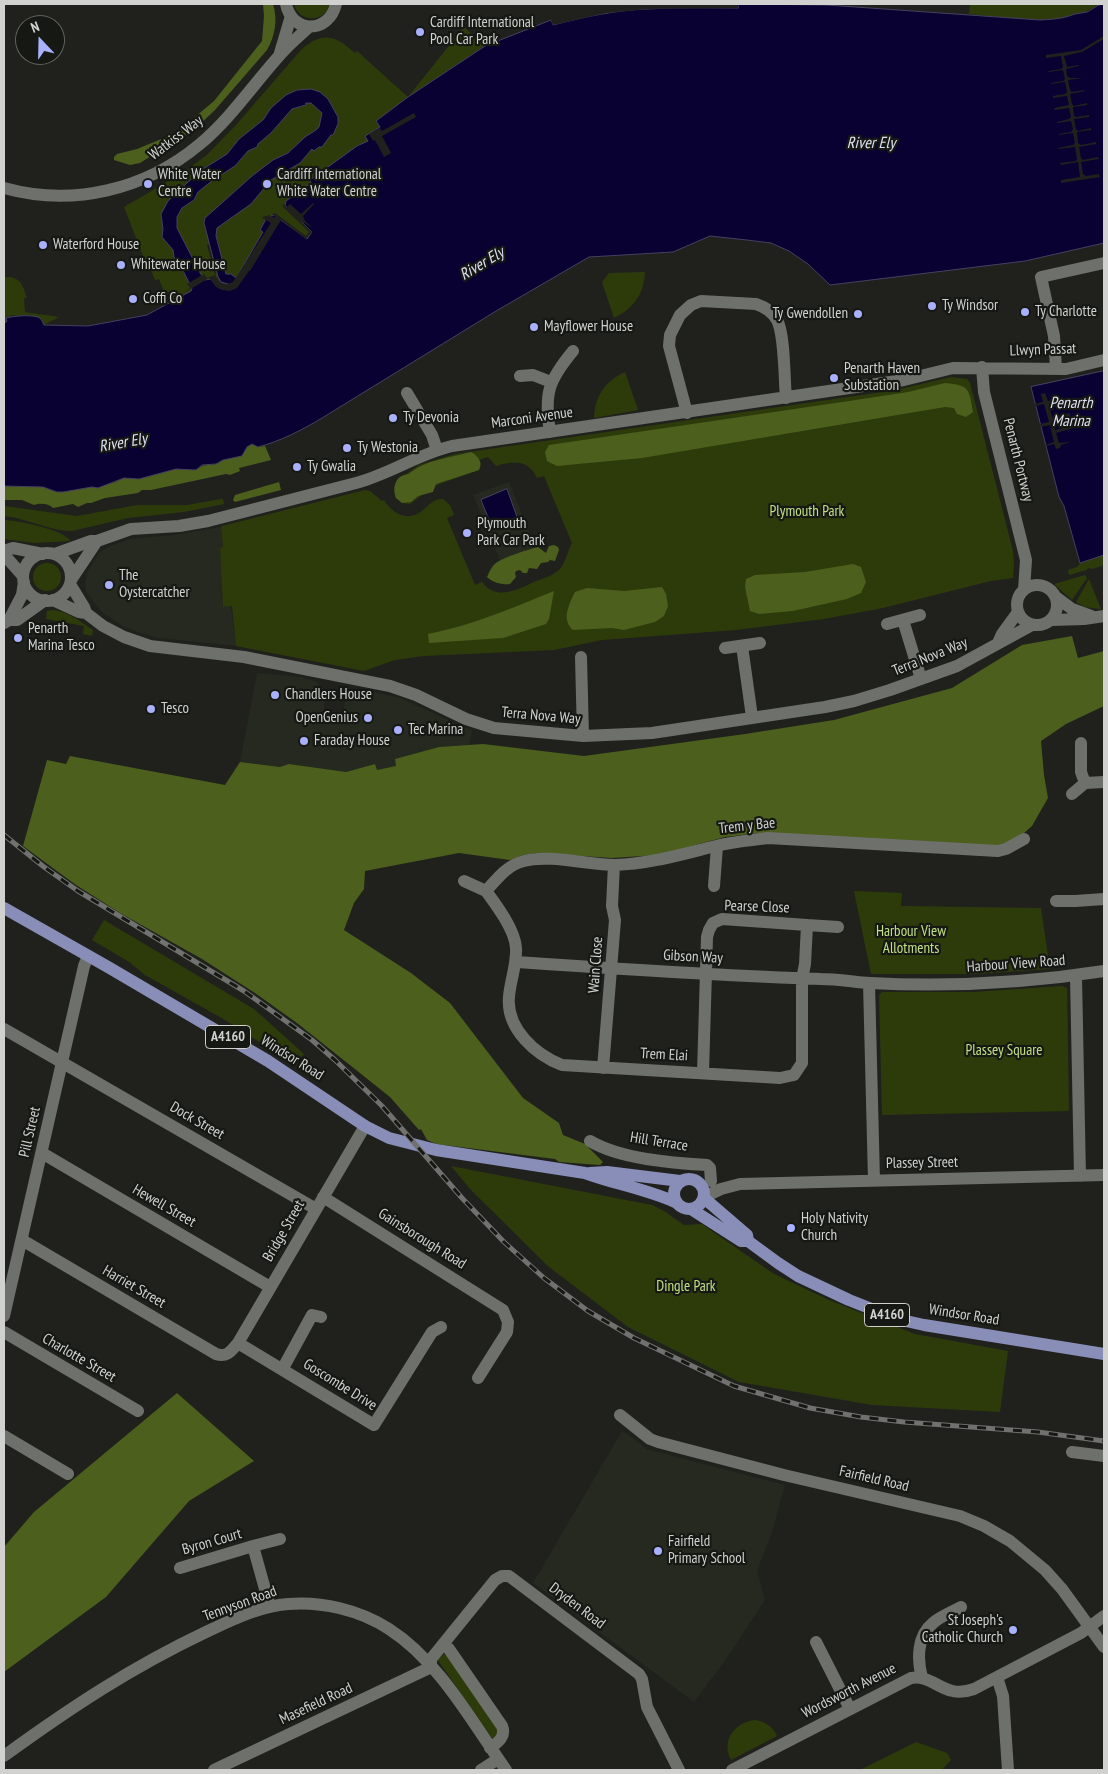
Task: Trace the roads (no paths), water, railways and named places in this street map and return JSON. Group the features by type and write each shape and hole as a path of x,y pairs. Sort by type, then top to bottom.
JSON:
{"main road":[{"name":"Windsor Road","path":"4,908 268,1061 365,1126 389,1138 411,1145 585,1173 655,1193 675,1202 683,1208 691,1209 741,1241 748,1240"},
{"name":"Windsor Road","path":"585,1173 607,1172 680,1181 691,1179 704,1181 704,1197 747,1235 748,1240 778,1263 798,1276 849,1300 898,1319 924,1325 1104,1354"},
{"path":"675,1202 673,1192 680,1181"},
{"path":"691,1209 698,1207 704,1197"}],"street":[{"path":"286,4 296,22 309,26"},
{"name":"Watkiss Way","path":"4,188 47,196 82,195 123,186 173,164 201,143 227,116 279,55 309,26 326,22 335,11 336,4"},
{"name":"Watkiss Way","path":"279,55 291,16"},
{"path":"1056,369 1054,336 1041,278 1104,263"},
{"path":"687,413 669,340 680,315 691,305 701,301 756,304 763,306 774,315 781,331 786,398"},
{"path":"550,432 547,407 551,382 556,372 573,351"},
{"name":"Llwyn Passat","path":"982,367 1056,369 1075,367 1104,360"},
{"name":"Marconi Avenue","path":"49,554 131,529 179,526 208,521 347,486 371,479 414,458 437,450 477,442 904,380 953,368 982,367"},
{"name":"Penarth Portway","path":"982,367 984,392 1026,560 1024,590"},
{"path":"520,376 532,375 551,382"},
{"path":"407,393 432,435 437,450"},
{"path":"70,582 96,541"},
{"path":"6,621 17,620 49,600 60,597 67,590 72,573 65,561 49,554 13,548 4,551 32,594 49,600"},
{"path":"6,621 22,595 24,568 28,562 49,554"},
{"name":"Penarth Portway","path":"1026,560 1044,586"},
{"name":"Terra Nova Way","path":"70,582 86,613"},
{"path":"1052,620 1058,609 1053,592 1044,586 1035,585 1024,590 1017,602 1018,612 1022,619 1032,625 1043,625 1052,620 1099,617"},
{"path":"1056,598 1072,609 1099,617"},
{"name":"Terra Nova Way","path":"49,600 86,613 115,632 150,646 244,657 390,686 416,695 466,719 494,728 583,736 639,734 854,701 921,680 967,662 1032,625"},
{"name":"Terra Nova Way","path":"998,643 1002,634 1018,612"},
{"path":"887,624 920,615"},
{"path":"903,620 921,680"},
{"path":"725,648 760,643"},
{"path":"742,646 752,717"},
{"path":"582,657 583,736"},
{"path":"1081,743 1081,772 1085,783"},
{"path":"1072,794 1085,783 1104,782"},
{"name":"Trem y Bae","path":"486,891 506,870 526,860 539,859 614,865 655,861 741,841 786,839 998,850 1024,840"},
{"path":"714,886 717,846"},
{"name":"Wain Close","path":"603,1068 615,920 612,906 614,865"},
{"path":"464,881 486,891 504,918 516,947 516,962"},
{"path":"1056,900 1104,899"},
{"name":"Pearse Close","path":"703,1073 705,974 709,930 714,923 722,919 807,925 806,964 802,979"},
{"path":"807,925 838,927"},
{"name":"Pill Street","path":"4,1316 84,966 88,956"},
{"name":"Gibson Way","path":"516,962 869,983"},
{"name":"Trem Elai","path":"516,962 508,1000 511,1017 528,1043 544,1057 562,1065 603,1068 780,1078 794,1075 802,1063 802,979"},
{"name":"Harbour View Road","path":"869,983 961,984 1042,980 1104,971"},
{"path":"1076,976 1080,1176"},
{"path":"869,983 874,1180"},
{"name":"Dock Street","path":"4,1029 316,1209"},
{"name":"Bridge Street","path":"234,1347 365,1126"},
{"name":"Hill Terrace","path":"590,1141 607,1149 664,1162 707,1164 710,1168 704,1181"},
{"name":"Hewell Street","path":"42,1153 270,1287"},
{"name":"Plassey Street","path":"704,1197 721,1189 740,1184 1104,1175"},
{"name":"Plassey Street","path":"704,1181 732,1181 740,1184"},
{"name":"Gainsborough Road","path":"323,1197 503,1310 508,1322 506,1332 478,1378"},
{"name":"Harriet Street","path":"22,1240 216,1354 225,1355 234,1347"},
{"path":"283,1368 312,1315 321,1317"},
{"name":"Goscombe Drive","path":"234,1347 283,1368 374,1425 432,1332 441,1327"},
{"name":"Charlotte Street","path":"4,1332 138,1411"},
{"name":"Fairfield Road","path":"620,1415 650,1439 658,1442 960,1516 984,1526 1024,1551 1045,1570 1062,1589 1104,1647"},
{"path":"4,1436 68,1474"},
{"path":"1072,1452 1104,1456"},
{"name":"Byron Court","path":"180,1568 280,1539"},
{"path":"254,1546 270,1607"},
{"name":"Dryden Road","path":"431,1665 432,1659 495,1580 502,1576 510,1576 639,1674 642,1679 647,1707 679,1770"},
{"name":"Tennyson Road","path":"4,1756 71,1708 131,1670 218,1627 270,1607 307,1603 341,1609 361,1615 389,1629 431,1665 506,1770"},
{"path":"961,1607 934,1622 924,1635 920,1644 919,1655 922,1678 944,1690 959,1693 974,1689 1081,1633 1104,1616"},
{"path":"816,1642 850,1709"},
{"path":"444,1645 502,1726 503,1734 501,1739 490,1748"},
{"name":"Masefield Road","path":"214,1770 427,1669 431,1665"},
{"name":"Wordsworth Avenue","path":"732,1770 907,1680 914,1677 922,1678"},
{"path":"997,1677 1003,1696 1008,1770"},
{"path":"481,1770 498,1759"}],"water":[{"name":"River Ely","path":"738,4 827,5 1040,20 1087,12 1104,4 1104,243 1025,261 830,285 808,264 789,251 771,243 747,240 710,236 673,252 589,257 496,311 314,422 291,435 267,445 258,447 252,444 247,447 242,456 223,460 216,464 202,465 196,470 176,469 139,479 124,478 98,488 92,487 57,492 43,487 4,486 4,324 7,321 6,318 33,316 40,318 44,325 88,326 147,315 191,291 192,288 174,257 173,250 162,237 161,214 168,201 200,171 227,154 239,139 263,120 271,108 286,95 297,90 311,89 320,92 328,99 338,117 338,124 333,135 322,147 314,151 312,149 300,163 271,180 251,204 217,228 216,236 226,274 231,274 236,278 263,232 260,230 265,219 274,215 307,239 312,232 285,205 286,201 311,183 310,180 357,146 368,141 365,136 380,127 376,121 408,97 485,46 551,20 553,25 600,14 624,11 738,8","holes":["306,103 311,103 322,113 319,127 288,153 273,160 252,176 205,218 204,223 218,277 221,282 228,284 222,283 216,278 205,280 177,228 177,217 182,208 194,200 198,192 213,180 235,166 248,151 257,147 292,109 306,105"]},
{"name":"Penarth Marina","path":"1104,371 1104,555 1080,563 1064,506 1059,497 1031,387"},
{"path":"507,489 517,517 492,527 481,500"}],"railway":[{"path":"4,835 78,891 244,991 312,1040 382,1106 462,1198 504,1242 544,1278 588,1311 634,1338 734,1386 810,1408 904,1422 1038,1432 1104,1441"}],"place":[{"name":"Cardiff International Pool Car Park","path":"420,32"},
{"name":"White Water Centre","path":"148,184"},
{"name":"Cardiff International White Water Centre","path":"267,184"},
{"name":"Waterford House","path":"43,245"},
{"name":"Whitewater House","path":"121,265"},
{"name":"Coffi Co","path":"133,299"},
{"name":"Ty Windsor","path":"932,306"},
{"name":"Ty Charlotte","path":"1025,312"},
{"name":"Ty Gwendollen","path":"858,314"},
{"name":"Mayflower House","path":"534,327"},
{"name":"Penarth Haven Substation","path":"834,378"},
{"name":"Ty Devonia","path":"393,418"},
{"name":"Ty Westonia","path":"347,448"},
{"name":"Ty Gwalia","path":"297,467"},
{"name":"Plymouth Park Car Park","path":"467,533"},
{"name":"The Oystercatcher","path":"109,585"},
{"name":"Penarth Marina Tesco","path":"18,638"},
{"name":"Chandlers House","path":"275,695"},
{"name":"Tesco","path":"151,709"},
{"name":"OpenGenius","path":"368,718"},
{"name":"Tec Marina","path":"398,730"},
{"name":"Faraday House","path":"304,741"},
{"name":"Holy Nativity Church","path":"791,1228"},
{"name":"Fairfield Primary School","path":"658,1551"},
{"name":"St Joseph's Catholic Church","path":"1013,1630"}],"park label":[{"name":"Plymouth Park","path":"807,512"},
{"name":"Harbour View Allotments","path":"911,940"},
{"name":"Plassey Square","path":"1004,1051"},
{"name":"Dingle Park","path":"686,1287"}]}
